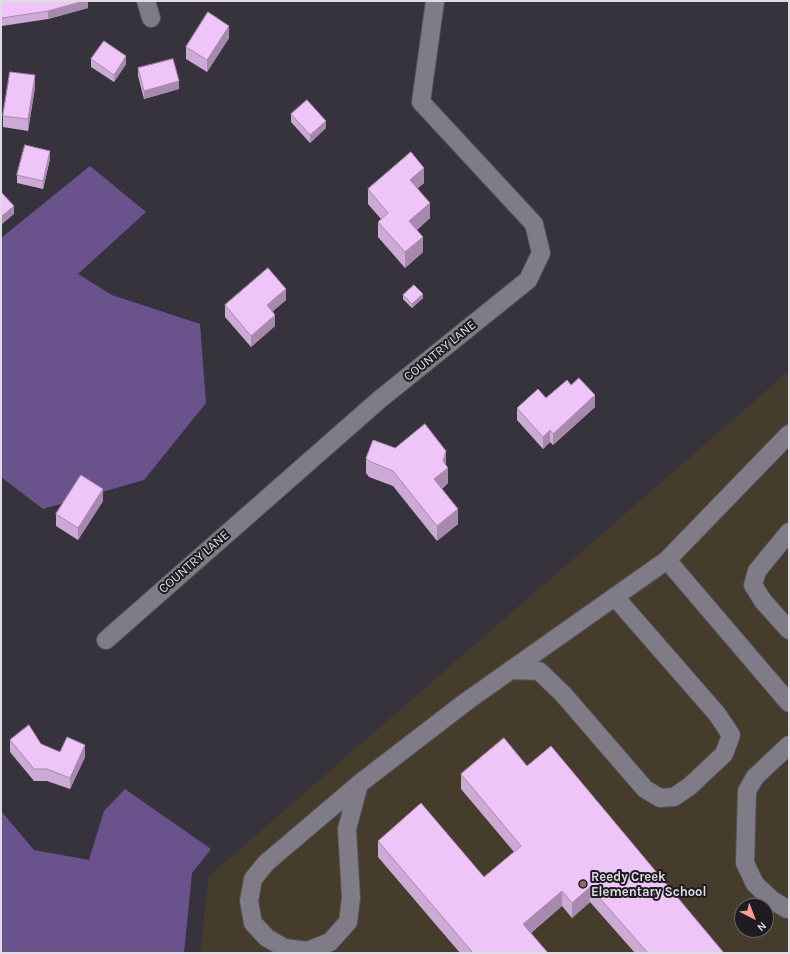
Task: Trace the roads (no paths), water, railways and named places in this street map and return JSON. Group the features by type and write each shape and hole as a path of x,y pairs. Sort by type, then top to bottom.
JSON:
{"street":[{"path":"146,1 151,18"},
{"name":"COUNTRY LANE","path":"106,640 379,400 528,280 541,253 534,224 421,102 435,1"},
{"path":"358,784 347,829 351,898 348,922 330,942 307,951 285,948 267,938 253,923 250,901 254,879 266,863 358,784 467,701 667,560 789,434"},
{"path":"789,532 757,570 753,585 763,601 789,630"},
{"path":"667,560 789,703"},
{"path":"511,670 539,670 563,694 645,789 660,798 674,797 690,786 724,754 731,735 717,714 615,597"},
{"path":"789,745 755,777 747,791 745,863 755,884 772,900 789,909"}],"place":[{"name":"Reedy Creek Elementary School","path":"583,884"}]}
